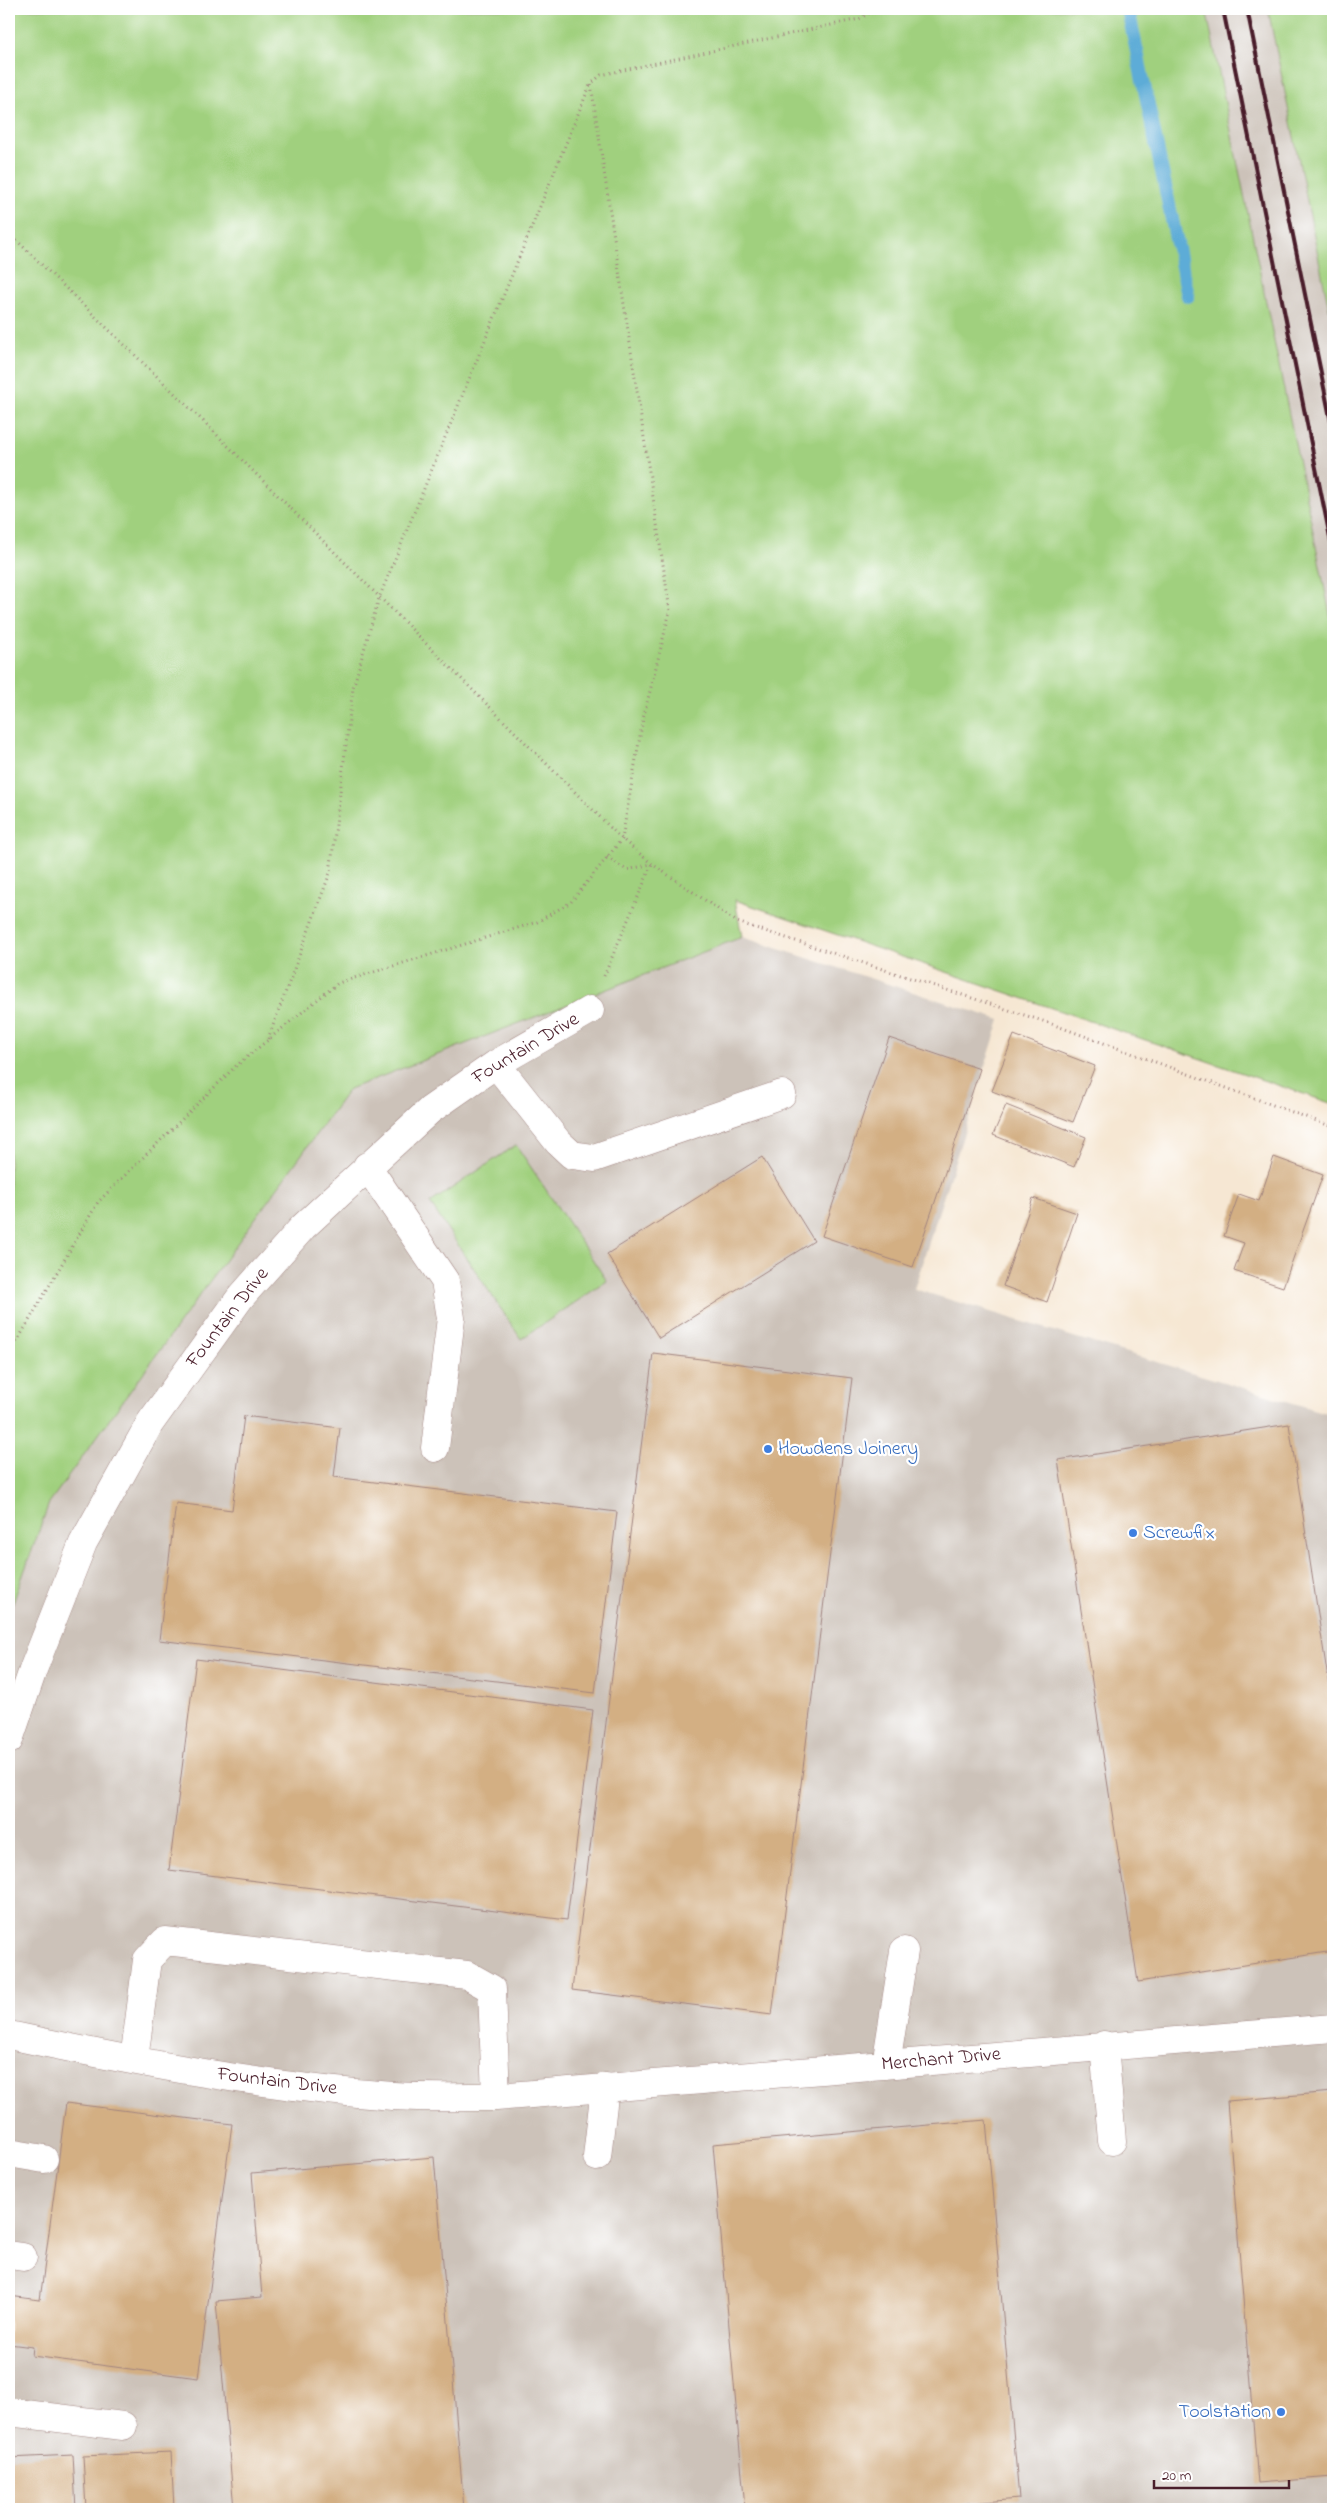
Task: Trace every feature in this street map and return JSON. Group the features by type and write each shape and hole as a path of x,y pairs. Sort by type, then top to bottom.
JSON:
{"lane":[{"name":"Fountain Drive","path":"9,1740 34,1667 83,1544 150,1423 240,1298 303,1227 430,1110 496,1064 590,1010"},
{"path":"496,1064 558,1142 572,1155 594,1158 782,1094"},
{"path":"367,1166 445,1281 451,1318 435,1448"},
{"path":"134,2060 147,1960 165,1941 467,1975 492,1989 496,2097"},
{"path":"886,2065 904,1950"},
{"name":"Merchant Drive","path":"549,2092 886,2065 1104,2045 1333,2028"},
{"name":"Fountain Drive","path":"9,2035 134,2060 261,2082 394,2096 496,2097 549,2092"},
{"path":"1104,2045 1112,2141"},
{"path":"597,2157 606,2087"},
{"path":"9,2154 44,2159"},
{"path":"9,2412 123,2426"}],"path":[{"path":"268,1039 330,872 353,688 379,598 590,84 600,75 859,19 876,9"},
{"path":"9,1355 98,1202 236,1066 268,1039 338,983 538,922 571,902 622,839 643,719 670,611 590,84"},
{"path":"9,233 209,427 622,839 652,864 737,922 1049,1023 1333,1127"},
{"path":"607,857 627,870 652,864"},
{"path":"590,1010 652,864"}],"shaded area":[{"path":"1206,9 1268,9 1333,329 1333,629"},
{"path":"742,937 1000,1020 914,1289 1333,1415 1333,2509 9,2509 9,1612 49,1503 349,1089"}],"green space":[{"path":"9,9 1206,9 1333,629 1333,1104 735,900 742,937 349,1089 49,1503 9,1614"},
{"path":"1268,9 1333,9 1333,329"},
{"path":"516,1145 607,1281 521,1339 430,1203"}],"building":[{"path":"1014,1035 1095,1066 1073,1122 992,1091"},
{"path":"889,1038 980,1069 913,1267 822,1236"},
{"path":"1006,1105 1086,1137 1074,1167 993,1135"},
{"path":"762,1157 814,1241 659,1338 607,1254"},
{"path":"1274,1157 1323,1175 1283,1287 1234,1271 1244,1243 1224,1236 1239,1194 1259,1201"},
{"path":"1033,1198 1077,1213 1047,1302 1003,1286"},
{"path":"653,1353 852,1378 772,2015 572,1990"},
{"path":"244,1416 340,1428 334,1477 617,1512 595,1693 159,1640 176,1503 232,1510"},
{"path":"1289,1424 1333,1712 1333,1951 1138,1982 1058,1460"},
{"path":"196,1659 593,1710 567,1920 169,1870"},
{"path":"1333,2092 1333,2477 1258,2483 1227,2101"},
{"path":"66,2103 232,2124 198,2378 32,2356 33,2347 9,2344 9,2296 40,2300"},
{"path":"986,2120 1019,2499 900,2509 745,2509 713,2144"},
{"path":"434,2157 464,2509 234,2509 216,2301 262,2297 252,2173"},
{"path":"171,2452 174,2509 86,2509 83,2456"},
{"path":"73,2455 76,2509 9,2509 9,2458"}],"waterway":[{"path":"1128,9 1188,296"}],"railway":[{"path":"1223,9 1333,552"},
{"path":"1247,9 1333,432"}],"place":[{"name":"Howdens Joinery","path":"768,1449"},
{"name":"Screwfix","path":"1133,1533"},
{"name":"Toolstation","path":"1281,2412"}]}
